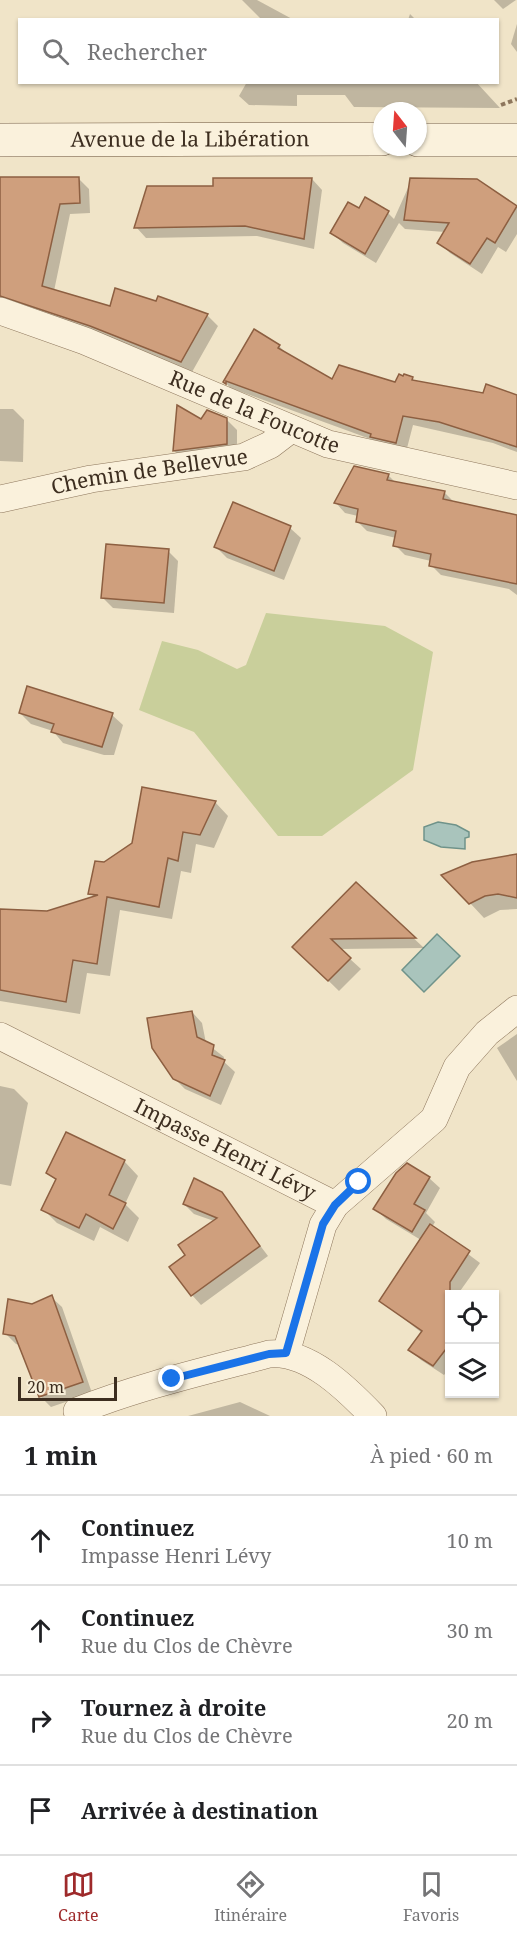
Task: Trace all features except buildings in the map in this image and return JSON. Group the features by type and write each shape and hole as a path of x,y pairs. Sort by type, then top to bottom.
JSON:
{"main road":[{"name":"Avenue de la Libération","path":"0,140 373,139"},
{"path":"427,140 517,140"}],"street":[{"name":"Rue de la Foucotte","path":"0,311 85,341 328,444 517,486"},
{"name":"Chemin de Bellevue","path":"0,499 91,479 244,457 270,445 291,429"},
{"name":"Impasse Henri Lévy","path":"0,1036 335,1205 434,1119 457,1067 487,1033 517,1010"},
{"path":"286,1353 323,1224 335,1205"},
{"path":"77,1411 116,1395 172,1379 269,1354 286,1353 304,1361 334,1381 373,1416"}],"green space":[{"path":"266,613 385,626 433,652 413,770 322,836 278,836 194,732 139,710 162,641 198,650 237,669 246,665"}],"water":[{"path":"438,822 456,825 469,832 469,837 465,838 465,849 441,847 424,840 424,827"},
{"path":"437,934 460,956 424,992 402,970"}],"route":[{"path":"172,1379 269,1354 286,1353 323,1224 335,1205 359,1182"}]}
